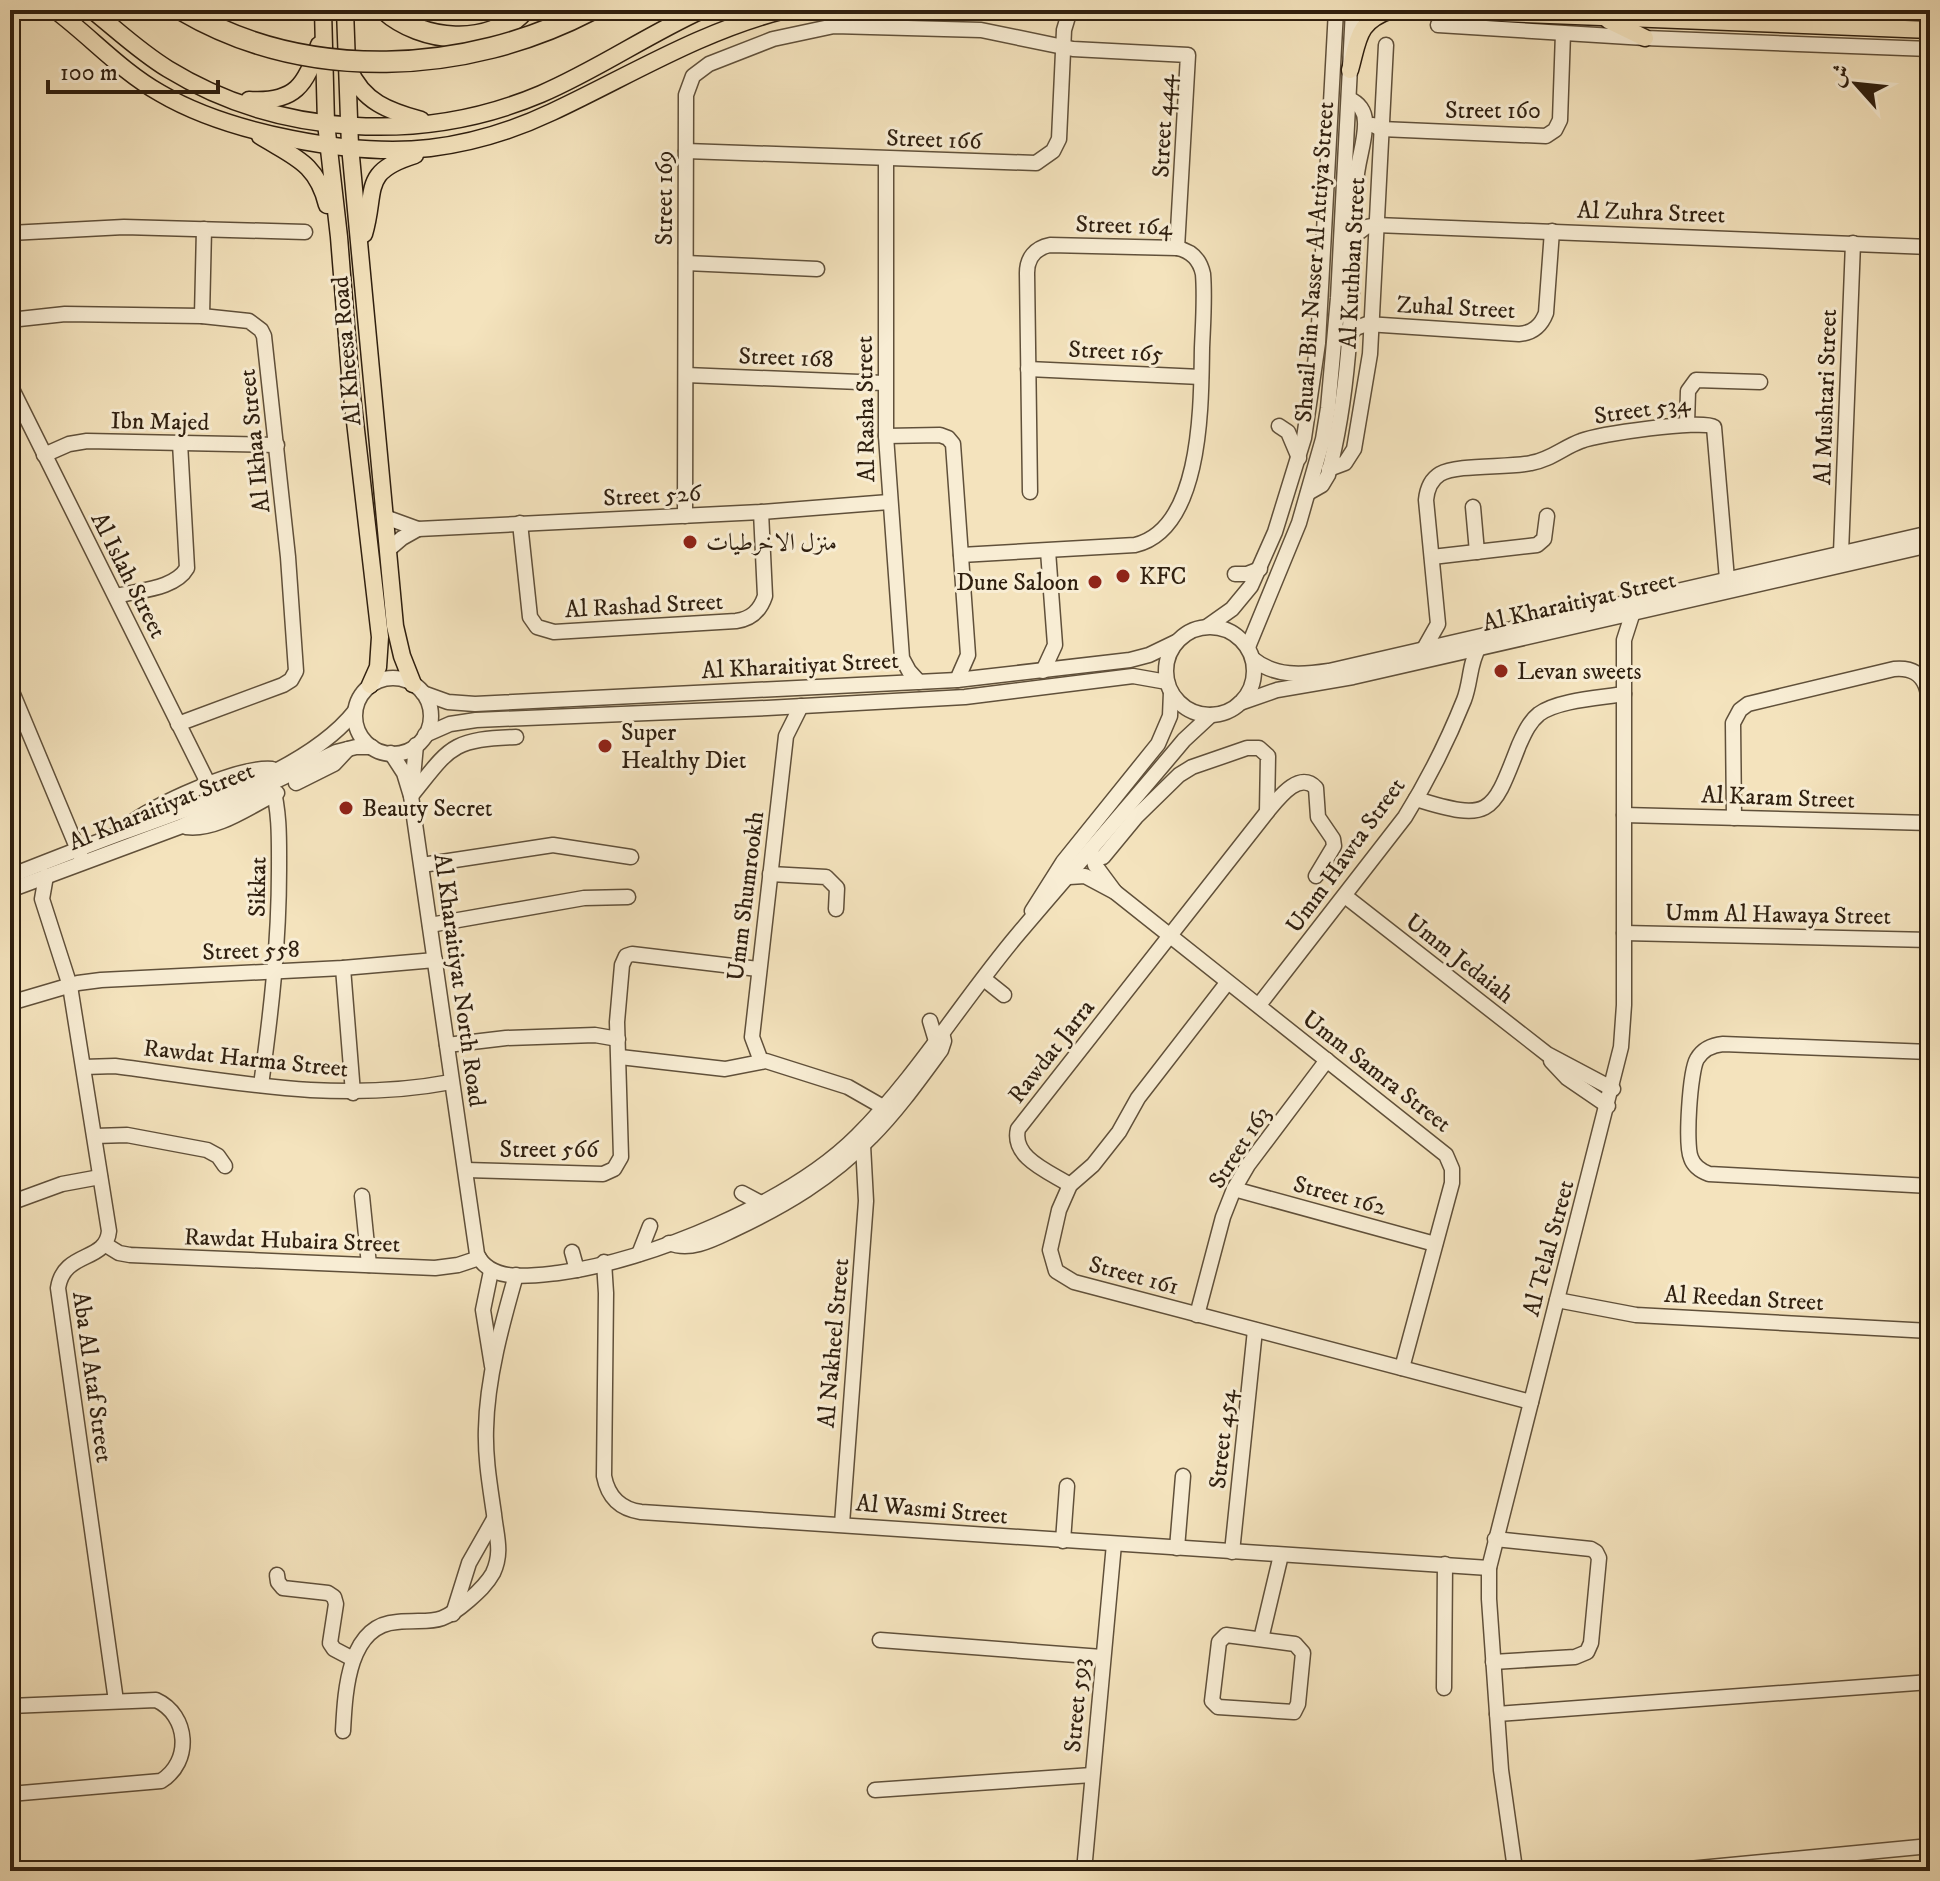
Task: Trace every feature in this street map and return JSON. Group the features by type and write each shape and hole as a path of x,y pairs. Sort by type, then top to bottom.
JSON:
{"highway":[{"path":"182,10 221,29 268,46 353,61 390,62 438,59 492,49 591,10"},
{"path":"385,10 413,28 451,37 470,36 493,29 524,10"}],"main road":[{"path":"55,10 157,92 208,116 328,144 396,150 432,148 468,141 522,125 697,40 785,10"},
{"path":"92,10 168,70 232,100 278,114 326,123 406,126 490,112 543,93 702,10"},
{"name":"Al Kheesa Road","path":"323,10 326,123 351,387 380,637 380,657 370,685"},
{"name":"Al Kheesa Road","path":"345,10 350,146 395,626 402,656 418,689"},
{"path":"1350,70 1362,29 1371,20 1391,10"},
{"path":"1426,10 1930,30"},
{"path":"1906,10 1930,11"},
{"path":"1604,18 1645,38"},
{"path":"232,100 270,101 295,91 310,72 324,28"},
{"path":"348,68 371,101 396,113 434,123"},
{"path":"245,127 296,156 314,173 339,237"},
{"path":"361,243 371,189 377,177 391,163 432,148"}],"street":[{"name":"Street 166","path":"1055,10 1064,30"},
{"name":"Street 166","path":"686,151 1029,164 1042,160 1053,151 1059,139 1064,30 1070,10"},
{"name":"Shuail Bin Nasser Al Attiya Street","path":"1208,626 1243,598 1260,569 1299,458 1310,406 1318,343 1336,10"},
{"name":"Shuail Bin Nasser Al Attiya Street","path":"1250,653 1287,556 1323,439 1332,378 1353,10"},
{"path":"1438,25 1645,38 1930,49"},
{"name":"Street 169","path":"685,516 687,88 693,76 703,67 753,45 793,33 834,26 992,31 1063,48 1188,55"},
{"name":"Street 160","path":"1380,129 1541,137 1551,133 1560,120 1563,33"},
{"name":"Al Kuthban Street","path":"1308,493 1322,485 1329,469 1345,463 1357,443 1370,324 1373,226 1386,45"},
{"name":"Street 444","path":"1177,248 1188,55"},
{"path":"1349,99 1358,104 1365,118 1380,129 1364,140"},
{"path":"1329,469 1343,385 1357,162 1364,140 1365,118"},
{"name":"Al Rasha Street","path":"886,159 884,383 889,502 902,658"},
{"path":"1354,236 1373,226 1355,210"},
{"name":"Al Zuhra Street","path":"1373,226 1930,247"},
{"path":"10,233 88,228 305,232"},
{"path":"202,316 204,229"},
{"name":"Zuhal Street","path":"1348,336 1356,328 1370,324 1519,334 1531,332 1541,324 1546,313 1552,231"},
{"name":"Al Mushtari Street","path":"1841,553 1853,243"},
{"name":"Street 164","path":"961,555 1140,544 1153,539 1166,527 1177,509 1197,444 1203,274 1197,259 1177,248 1050,245 1039,249 1031,257 1027,267 1030,492"},
{"path":"686,263 817,269"},
{"name":"Zuhal Street","path":"1350,309 1370,324"},
{"name":"Al Ikhaa Street","path":"10,320 65,314 202,316 249,321 261,330 266,343 277,445 296,671 291,680 283,685 178,724"},
{"name":"Street 165","path":"1028,369 1201,377"},
{"name":"Street 168","path":"686,375 884,383"},
{"path":"1687,424 1688,391 1696,380 1760,382"},
{"name":"Al Islah Street","path":"10,385 209,785"},
{"name":"Street 534","path":"1438,624 1426,495 1430,484 1443,472 1532,463 1593,437 1687,424 1709,424 1717,431 1727,579"},
{"path":"1279,426 1288,432 1299,458"},
{"path":"886,436 940,435 951,440 954,447 968,655 957,680"},
{"name":"Ibn Majed","path":"44,455 60,447 87,441 277,445"},
{"path":"117,596 170,583 183,575 187,568 180,443"},
{"name":"Street 526","path":"385,517 418,529 761,512 889,502"},
{"path":"1473,507 1477,552"},
{"name":"Al Rashad Street","path":"520,523 530,617 537,627 554,632 749,618 760,609 765,596 761,512"},
{"path":"1432,557 1540,544 1544,539 1547,516"},
{"path":"388,550 418,529"},
{"name":"Al Kharaitiyat Street","path":"1250,653 1279,672 1315,673 1930,533"},
{"name":"Al Kharaitiyat Street","path":"1240,703 1277,690 1345,679 1930,545"},
{"path":"1043,671 1055,645 1048,551"},
{"path":"1235,574 1260,569"},
{"name":"Al Telal Street","path":"1515,1868 1501,1770 1489,1568 1613,1089 1623,1033 1624,640 1633,612"},
{"path":"1606,618 1616,625 1624,640"},
{"path":"1425,647 1438,624 1444,634 1454,640"},
{"path":"1020,932 1056,871 1158,744 1170,716 1167,661 1176,642 1194,629 1208,626 1228,630 1250,653 1252,683 1240,703 1226,712 1211,715 1191,711 1169,687"},
{"name":"Al Kharaitiyat Street","path":"418,689 448,702 466,704 957,680 1140,658 1176,642"},
{"path":"1055,645 1073,667"},
{"name":"Umm Hawta Street","path":"1259,1005 1384,848 1416,799 1464,700 1479,647"},
{"path":"1446,654 1459,665 1468,679"},
{"path":"968,655 985,677"},
{"path":"902,658 919,682"},
{"path":"889,684 902,658"},
{"path":"1734,818 1733,723 1740,710 1748,704 1905,669 1916,673 1927,686 1930,737"},
{"name":"Al Kharaitiyat Street","path":"420,740 459,722 965,697 1133,676 1169,687"},
{"path":"395,678 418,689 430,714 420,740 404,752 391,753 372,747 357,729 355,711 360,697 370,685 382,679 395,678"},
{"path":"10,687 16,716 81,856"},
{"path":"713,692 714,710"},
{"path":"1416,799 1455,811 1470,812 1483,808 1496,798 1525,731 1540,713 1554,706 1624,694"},
{"path":"640,695 637,701 641,714"},
{"path":"603,697 609,708 604,716"},
{"name":"Umm Shumrookh","path":"761,1061 752,1037 758,969 786,736 801,706"},
{"path":"767,708 779,720 786,736"},
{"name":"Al Kharaitiyat Street","path":"17,880 46,876 121,833 207,801 276,769 320,745 341,728 355,711"},
{"path":"669,1243 680,1247 692,1246 734,1230 797,1197 844,1155 1020,932 1069,877 1097,854 1154,776 1184,740 1211,715"},
{"path":"498,720 499,738"},
{"path":"411,796 454,747 516,737"},
{"name":"Al Kharaitiyat North Road","path":"411,796 420,740"},
{"name":"Al Kharaitiyat Street","path":"17,880 81,856 182,826 274,789 330,755 348,748 372,747"},
{"path":"1115,832 1192,767 1247,748 1259,748 1268,756 1267,812"},
{"name":"Al Kharaitiyat North Road","path":"391,753 404,773 411,796 466,1170"},
{"path":"121,833 141,816 209,785 254,769 276,769"},
{"path":"1154,776 1167,786"},
{"path":"1170,935 1267,812 1284,793 1307,781 1316,788 1318,817 1333,839 1334,846 1316,876"},
{"name":"Sikkat","path":"261,1085 276,970 279,821 274,789"},
{"name":"Al Karam Street","path":"1624,815 1930,823"},
{"path":"422,865 553,845 631,857"},
{"name":"Umm Samra Street","path":"1097,854 1095,865 1115,892"},
{"path":"770,874 826,877 837,888 836,909"},
{"path":"46,876 42,899 70,986 109,1231 106,1245"},
{"name":"Umm Samra Street","path":"1069,877 1085,876 1115,892 1446,1155 1452,1169 1452,1183 1402,1368"},
{"path":"17,880 42,899"},
{"name":"Umm Jedaiah","path":"1345,896 1547,1054 1613,1089"},
{"path":"430,925 584,898 628,897"},
{"name":"Umm Al Hawaya Street","path":"1624,933 1930,940"},
{"name":"Rawdat Jarra","path":"1070,1185 1025,1155 1017,1143 1018,1129 1170,935"},
{"path":"758,969 629,955 622,965 617,1013 620,1057 725,1069 761,1061 848,1087 883,1107"},
{"name":"Street 558","path":"10,1003 70,986 113,979 343,968 435,960"},
{"path":"343,968 353,1093"},
{"path":"984,979 1004,995"},
{"name":"Street 161","path":"1227,983 1138,1098 1119,1132 1093,1165 1070,1185 1059,1210 1050,1250 1052,1264 1061,1276 1074,1282 1402,1368"},
{"path":"466,1170 479,1258 491,1271 516,1275 532,1267 577,1270 639,1254 761,1203 863,1145 887,1120 941,1050 944,1041 930,1021"},
{"path":"447,1045 506,1038 595,1035 618,1039"},
{"path":"1930,1052 1713,1046 1700,1054 1694,1069 1689,1145 1694,1163 1709,1174 1930,1186"},
{"name":"Umm Jedaiah","path":"1547,1054 1562,1074 1608,1106"},
{"name":"Street 566","path":"466,1170 603,1174 614,1169 621,1157 620,1057"},
{"name":"Street 163","path":"1197,1315 1223,1217 1234,1189 1248,1165 1327,1060"},
{"name":"Rawdat Harma Street","path":"84,1067 115,1066 261,1085 353,1093 393,1091 451,1082"},
{"path":"95,1136 127,1135 207,1150 218,1156 225,1166"},
{"name":"Al Nakheel Street","path":"842,1524 866,1201 863,1145"},
{"path":"844,1155 863,1167"},
{"path":"10,1203 62,1184 100,1177"},
{"name":"Street 162","path":"1234,1189 1435,1244"},
{"path":"742,1193 761,1203"},
{"path":"362,1196 369,1265"},
{"path":"639,1254 650,1226"},
{"name":"Rawdat Hubaira Street","path":"106,1245 114,1251 130,1255 369,1265 447,1267 479,1258"},
{"name":"Aba Al Ataf Street","path":"106,1245 71,1263 62,1274 58,1288 116,1701"},
{"path":"572,1252 577,1270"},
{"name":"Al Wasmi Street","path":"604,1262 604,1476 608,1490 627,1509 1489,1568"},
{"path":"491,1271 483,1310 493,1370"},
{"path":"343,1731 346,1683 353,1659 368,1637 385,1624 434,1622 453,1614 483,1588 494,1572 499,1543 486,1432 493,1370 516,1275"},
{"name":"Al Reedan Street","path":"1557,1300 1636,1315 1930,1331"},
{"name":"Street 454","path":"1232,1552 1255,1330"},
{"path":"1402,1368 1531,1402"},
{"path":"1177,1548 1183,1476"},
{"path":"1063,1541 1067,1486"},
{"path":"453,1614 469,1563 494,1519"},
{"path":"1493,1662 1575,1657 1587,1652 1591,1643 1599,1558 1591,1549 1495,1539"},
{"name":"Street 593","path":"1084,1871 1114,1544"},
{"path":"1261,1639 1281,1555"},
{"path":"1444,1688 1445,1564"},
{"path":"277,1575 283,1588 328,1593 334,1597 336,1604 330,1643 334,1649 353,1659"},
{"path":"1226,1635 1261,1639 1297,1645 1303,1651 1298,1707 1288,1713 1216,1706 1212,1701 1220,1639 1226,1635"},
{"path":"880,1640 1102,1657"},
{"path":"1497,1714 1930,1682"},
{"path":"10,1794 151,1783 170,1775 177,1767 182,1747 179,1720 174,1711 156,1700 11,1702"},
{"path":"875,1790 1092,1775"},
{"path":"1668,1871 1930,1846"}],"place":[{"name":"منزل الاخرطيات","path":"690,542"},
{"name":"KFC","path":"1123,576"},
{"name":"Dune Saloon","path":"1095,582"},
{"name":"Levan sweets","path":"1501,671"},
{"name":"Super Healthy Diet","path":"605,746"},
{"name":"Beauty Secret","path":"346,808"}]}
